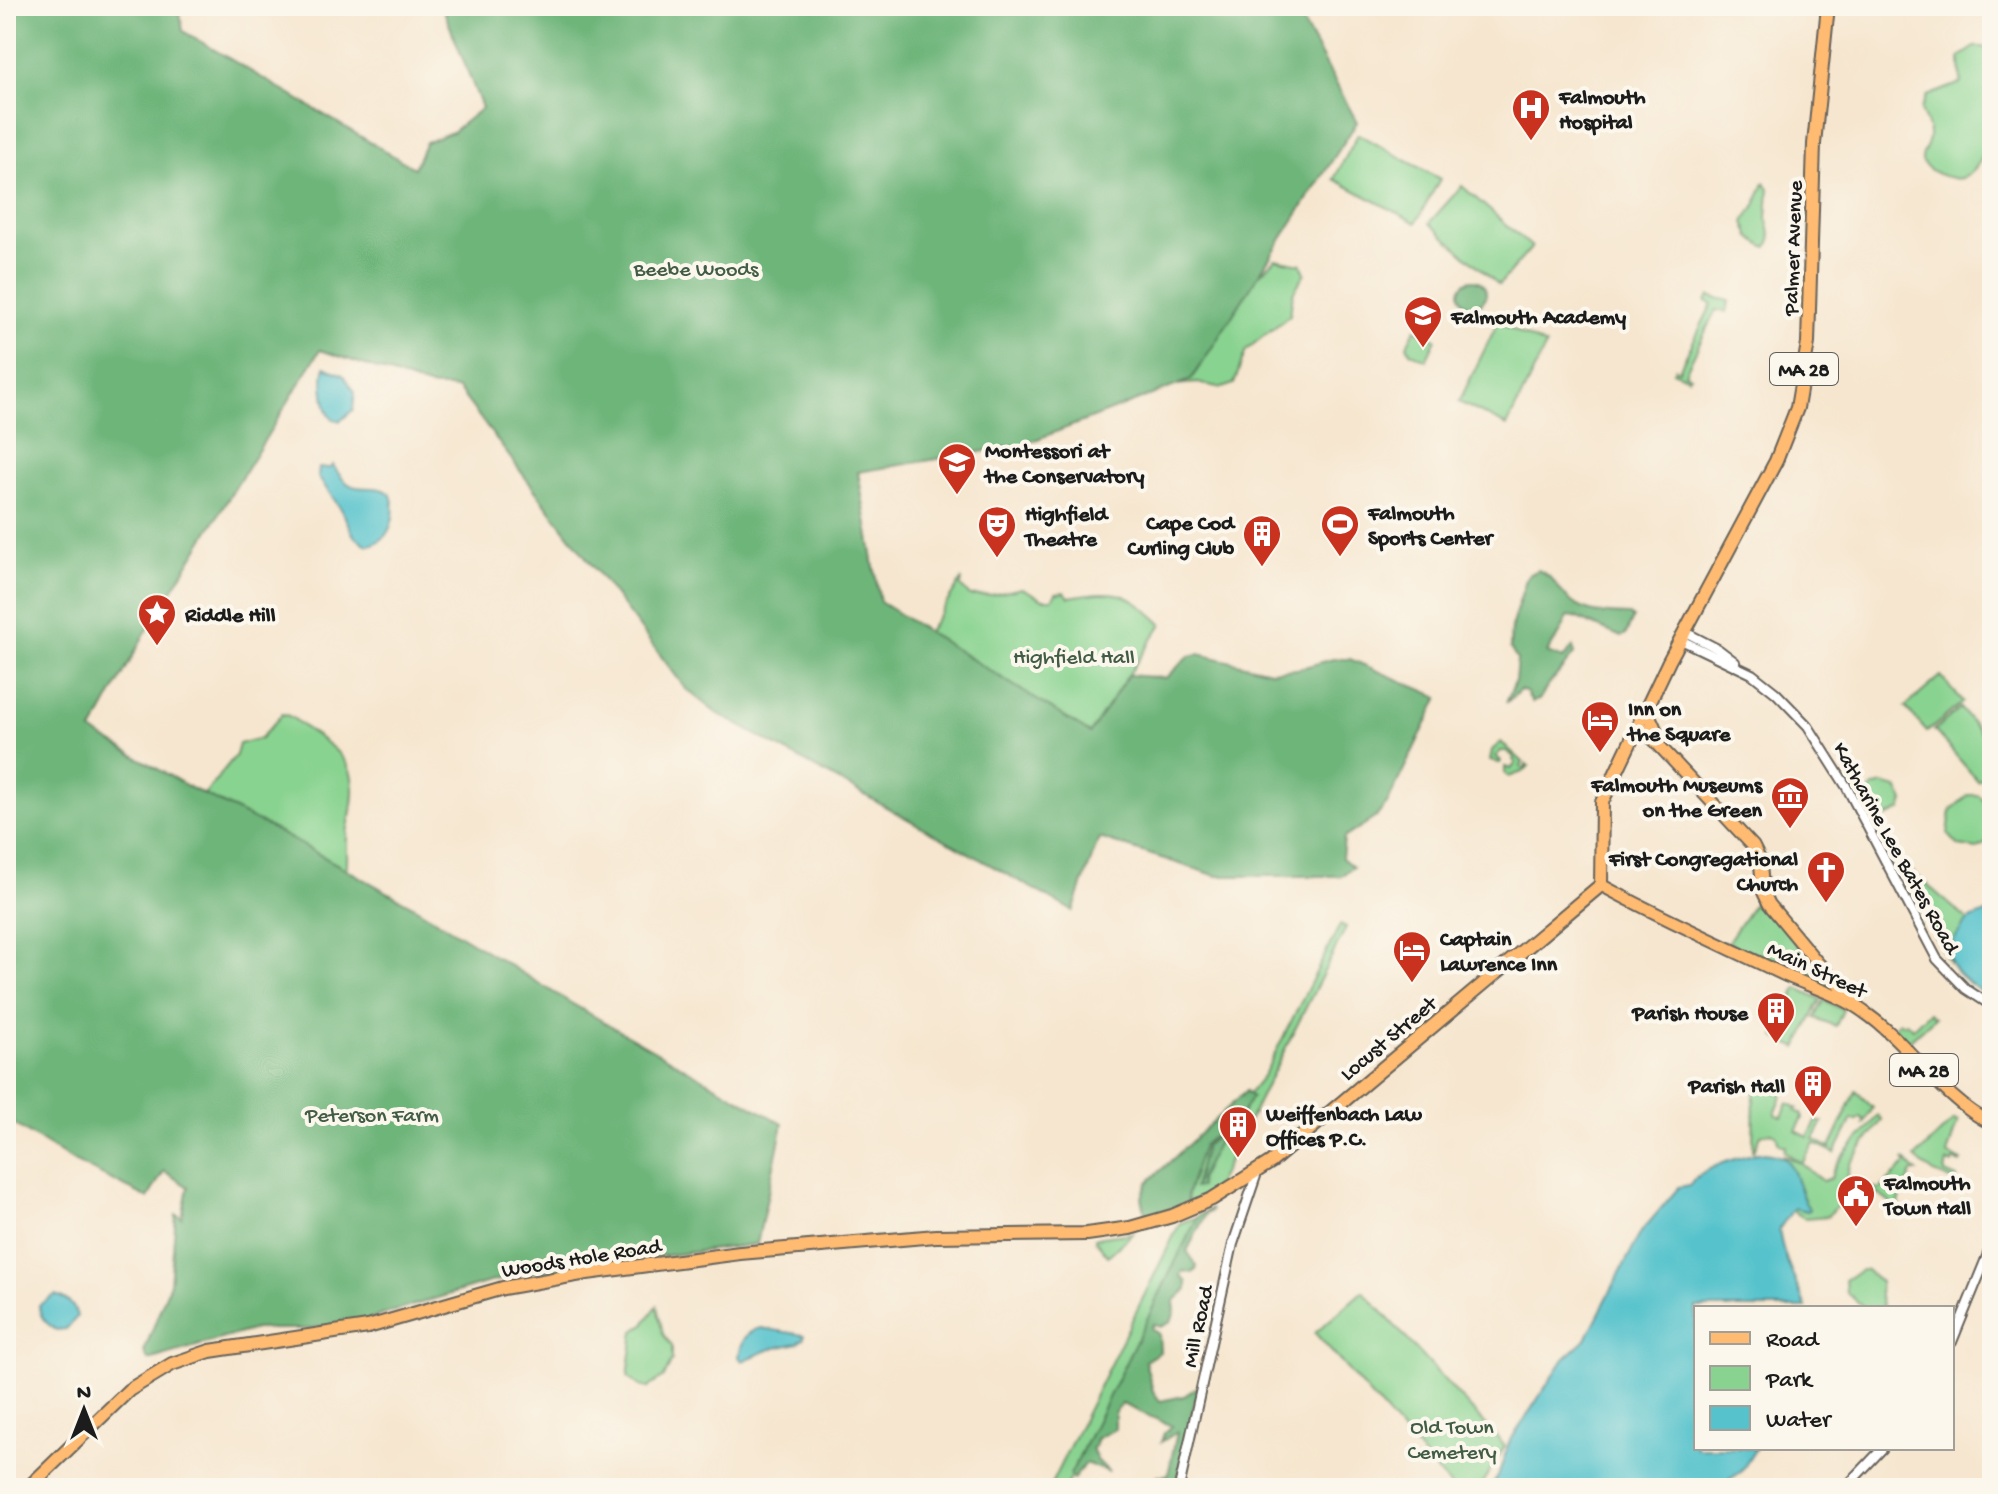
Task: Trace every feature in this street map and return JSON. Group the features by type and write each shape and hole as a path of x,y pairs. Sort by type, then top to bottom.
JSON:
{"highway":[{"name":"Palmer Avenue","path":"1649,702 1776,461 1800,399 1809,321 1816,110 1828,6"},
{"name":"MA 28","path":"1601,885 1600,808 1649,702"},
{"name":"Locust Street","path":"1192,1208 1227,1192 1257,1173 1601,885"},
{"name":"Woods Hole Road","path":"28,1488 129,1390 172,1364 210,1351 368,1327 482,1293 565,1276 740,1253 936,1236 1096,1233 1144,1225 1192,1208"}],"main road":[{"name":"MA 28","path":"1649,702 1653,726 1668,753"},
{"name":"MA 28","path":"1639,724 1753,846 1760,860 1763,891 1769,904 1862,1009"},
{"name":"Main Street","path":"1601,885 1862,1009 1949,1095 1971,1113 1992,1124"},
{"path":"1826,971 1834,997"}],"street":[{"name":"Katharine Lee Bates Road","path":"1683,636 1752,674 1796,713 1830,757 1934,954 1969,991 1992,1006"},
{"name":"Mill Road","path":"1179,1488 1233,1244 1257,1173"},
{"path":"1954,1337 1992,1244"},
{"path":"1845,1488 1881,1450"}],"green space":[{"name":"Beebe Woods","path":"6,6 175,6 180,12 183,31 414,168 426,142 452,132 482,108 442,6 1294,6 1357,122 1191,380 1022,445 858,472 880,602 1090,733 1128,675 1166,678 1189,656 1199,654 1270,671 1297,669 1333,659 1350,659 1439,697 1387,804 1376,817 1344,838 1342,858 1353,867 1341,876 1217,876 1099,838 1073,911 715,712 686,689 458,389 428,386 320,350 145,634 92,731 191,788 413,906 571,1003 783,1124 757,1244 529,1273 369,1319 307,1329 255,1329 148,1360 144,1352 170,1283 176,1214 182,1218 188,1187 164,1171 148,1198 75,1162 6,1119 6,946 10,935 6,932"},
{"path":"1975,47 1984,47 1992,55 1992,118 1979,163 1966,176 1956,179 1936,173 1922,161 1929,134 1921,109 1927,96 1961,83 1960,57"},
{"path":"1358,134 1440,179 1416,223 1334,179"},
{"path":"1764,183 1769,189 1767,218 1771,240 1768,247 1750,237 1744,222"},
{"path":"1462,186 1532,247 1499,285 1429,223"},
{"path":"1275,259 1301,264 1305,273 1293,293 1290,315 1246,350 1234,384 1222,388 1198,383 1175,385 1251,283"},
{"path":"1473,280 1482,284 1486,293 1482,302 1473,306 1464,302 1460,293 1464,284"},
{"path":"1709,296 1729,301 1727,312 1716,310 1685,373 1690,376 1688,378 1673,371 1675,368 1679,370 1712,304 1706,301"},
{"path":"1498,322 1546,346 1507,426 1459,402"},
{"path":"1415,329 1436,339 1426,360 1410,352 1407,345"},
{"path":"1538,570 1576,605 1592,612 1633,618 1626,634 1621,637 1568,616 1547,653 1563,659 1573,647 1575,653 1539,700 1532,702 1526,692 1520,690 1506,703 1515,681 1517,660 1510,648 1511,628 1527,576"},
{"name":"Highfield Hall","path":"962,579 961,586 970,596 1022,588 1043,599 1052,599 1056,593 1065,592 1069,597 1099,593 1120,595 1139,604 1162,624 1090,733 928,632"},
{"path":"1941,676 1963,702 1927,732 1905,707"},
{"path":"1960,708 1992,746 1992,769 1978,781 1934,730"},
{"path":"282,714 293,718 336,751 350,770 353,794 347,833 346,871 202,797 236,755 239,744 261,738"},
{"path":"1501,742 1523,762 1521,767 1525,769 1526,764 1529,766 1523,772 1509,777 1505,774 1505,767 1511,769 1516,763 1506,751 1496,756 1500,763 1490,761 1492,750"},
{"path":"1882,784 1897,788 1904,801 1901,810 1879,818 1868,796 1872,788"},
{"path":"1968,795 1979,795 1992,812 1992,839 1977,849 1959,846 1948,834 1951,810"},
{"path":"1889,852 1969,921 1951,946 1949,962"},
{"path":"1759,901 1823,974 1826,983 1815,984 1730,944 1729,940 1755,902"},
{"path":"1340,925 1346,928 1216,1186 1201,1198 1173,1207 1150,1181 1250,1092 1264,1075"},
{"path":"1797,988 1821,999 1797,1048 1775,1037"},
{"path":"1824,1000 1843,1010 1836,1026 1815,1018"},
{"path":"1929,1012 1935,1017 1908,1042 1894,1028 1899,1021 1913,1028"},
{"path":"1761,1080 1783,1095 1775,1114 1782,1117 1788,1103 1798,1108 1796,1111 1803,1118 1796,1131 1808,1137 1816,1122 1823,1122 1814,1139 1830,1148 1856,1091 1873,1108 1863,1125 1865,1121 1860,1117 1856,1121 1852,1119 1835,1153 1814,1143 1802,1164 1823,1181 1831,1178 1839,1161 1876,1118 1878,1116 1882,1120 1850,1164 1843,1199 1828,1216 1804,1218 1793,1211 1794,1208 1809,1209 1782,1155 1801,1163 1784,1151 1786,1146 1779,1144 1776,1135 1771,1132 1761,1135 1753,1152 1754,1091"},
{"path":"1246,1091 1252,1097 1241,1115 1203,1145 1187,1194 1188,1203 1146,1217 1142,1197 1148,1182"},
{"path":"1954,1120 1958,1121 1947,1154 1962,1161 1947,1162 1945,1173 1957,1178 1956,1182 1934,1173 1915,1158"},
{"path":"1226,1130 1228,1133 1221,1136 1199,1180 1200,1187 1194,1188 1205,1146"},
{"path":"1904,1159 1917,1172 1912,1172 1898,1204 1902,1209 1897,1213 1897,1208 1878,1194 1873,1197 1870,1193 1874,1187 1879,1190 1906,1164"},
{"path":"1210,1209 1187,1251 1197,1266 1196,1270 1193,1273 1183,1271 1181,1276 1187,1282 1187,1290 1174,1301 1175,1311 1171,1322 1160,1327 1153,1324 1151,1329 1159,1334 1160,1352 1145,1361 1153,1391 1160,1401 1184,1396 1198,1387 1176,1488 1158,1488 1157,1475 1168,1475 1177,1432 1161,1442 1164,1433 1172,1426 1122,1404 1115,1412 1115,1429 1096,1439 1092,1448 1097,1460 1109,1472 1085,1463 1073,1480 1070,1475 1198,1216"},
{"path":"1201,1216 1065,1488 1049,1488 1180,1223"},
{"path":"1133,1233 1108,1256 1095,1240 1095,1238"},
{"path":"1866,1270 1880,1282 1882,1306 1863,1306 1846,1292 1845,1280"},
{"name":"Old Town Cemetery","path":"1363,1291 1505,1446 1479,1488 1452,1488 1315,1333"},
{"path":"657,1306 663,1334 672,1346 672,1360 664,1377 647,1388 628,1376 634,1331 644,1324"}],"water":[{"path":"325,367 343,375 355,392 353,410 340,421 331,417 327,409 323,383"},
{"path":"333,465 347,483 390,493 393,517 382,539 367,545 354,536 341,509 318,477 319,468"},
{"path":"1992,911 1992,998 1960,975 1950,960 1950,952 1966,923"},
{"path":"1757,1153 1782,1157 1793,1170 1809,1209 1794,1208 1779,1229 1786,1259 1805,1306 1694,1306 1694,1450 1755,1450 1741,1472 1715,1488 1489,1488 1498,1477 1509,1443 1564,1359 1586,1339 1641,1232 1679,1187 1690,1185 1703,1173"},
{"path":"55,1295 69,1303 76,1313 77,1317 66,1329 56,1330 40,1313 39,1305"},
{"path":"761,1328 804,1335 804,1338 798,1343 771,1349 742,1361 739,1357 745,1338"}],"place":[{"name":"Falmouth Hospital","path":"1531,142"},
{"name":"Falmouth Academy","path":"1423,349"},
{"name":"Montessori at the Conservatory","path":"957,496"},
{"name":"Falmouth Sports Center","path":"1340,558"},
{"name":"Highfield Theatre","path":"997,559"},
{"name":"Cape Cod Curling Club","path":"1262,568"},
{"name":"Riddle Hill","path":"157,647"},
{"name":"Inn on the Square","path":"1600,754"},
{"name":"Falmouth Museums on the Green","path":"1790,830"},
{"name":"First Congregational Church","path":"1826,904"},
{"name":"Captain Lawrence Inn","path":"1412,984"},
{"name":"Parish House","path":"1776,1045"},
{"name":"Parish Hall","path":"1813,1118"},
{"name":"Weiffenbach Law Offices P.C.","path":"1238,1159"},
{"name":"Falmouth Town Hall","path":"1856,1228"}],"park label":[{"name":"Peterson Farm","path":"372,1113"}]}
